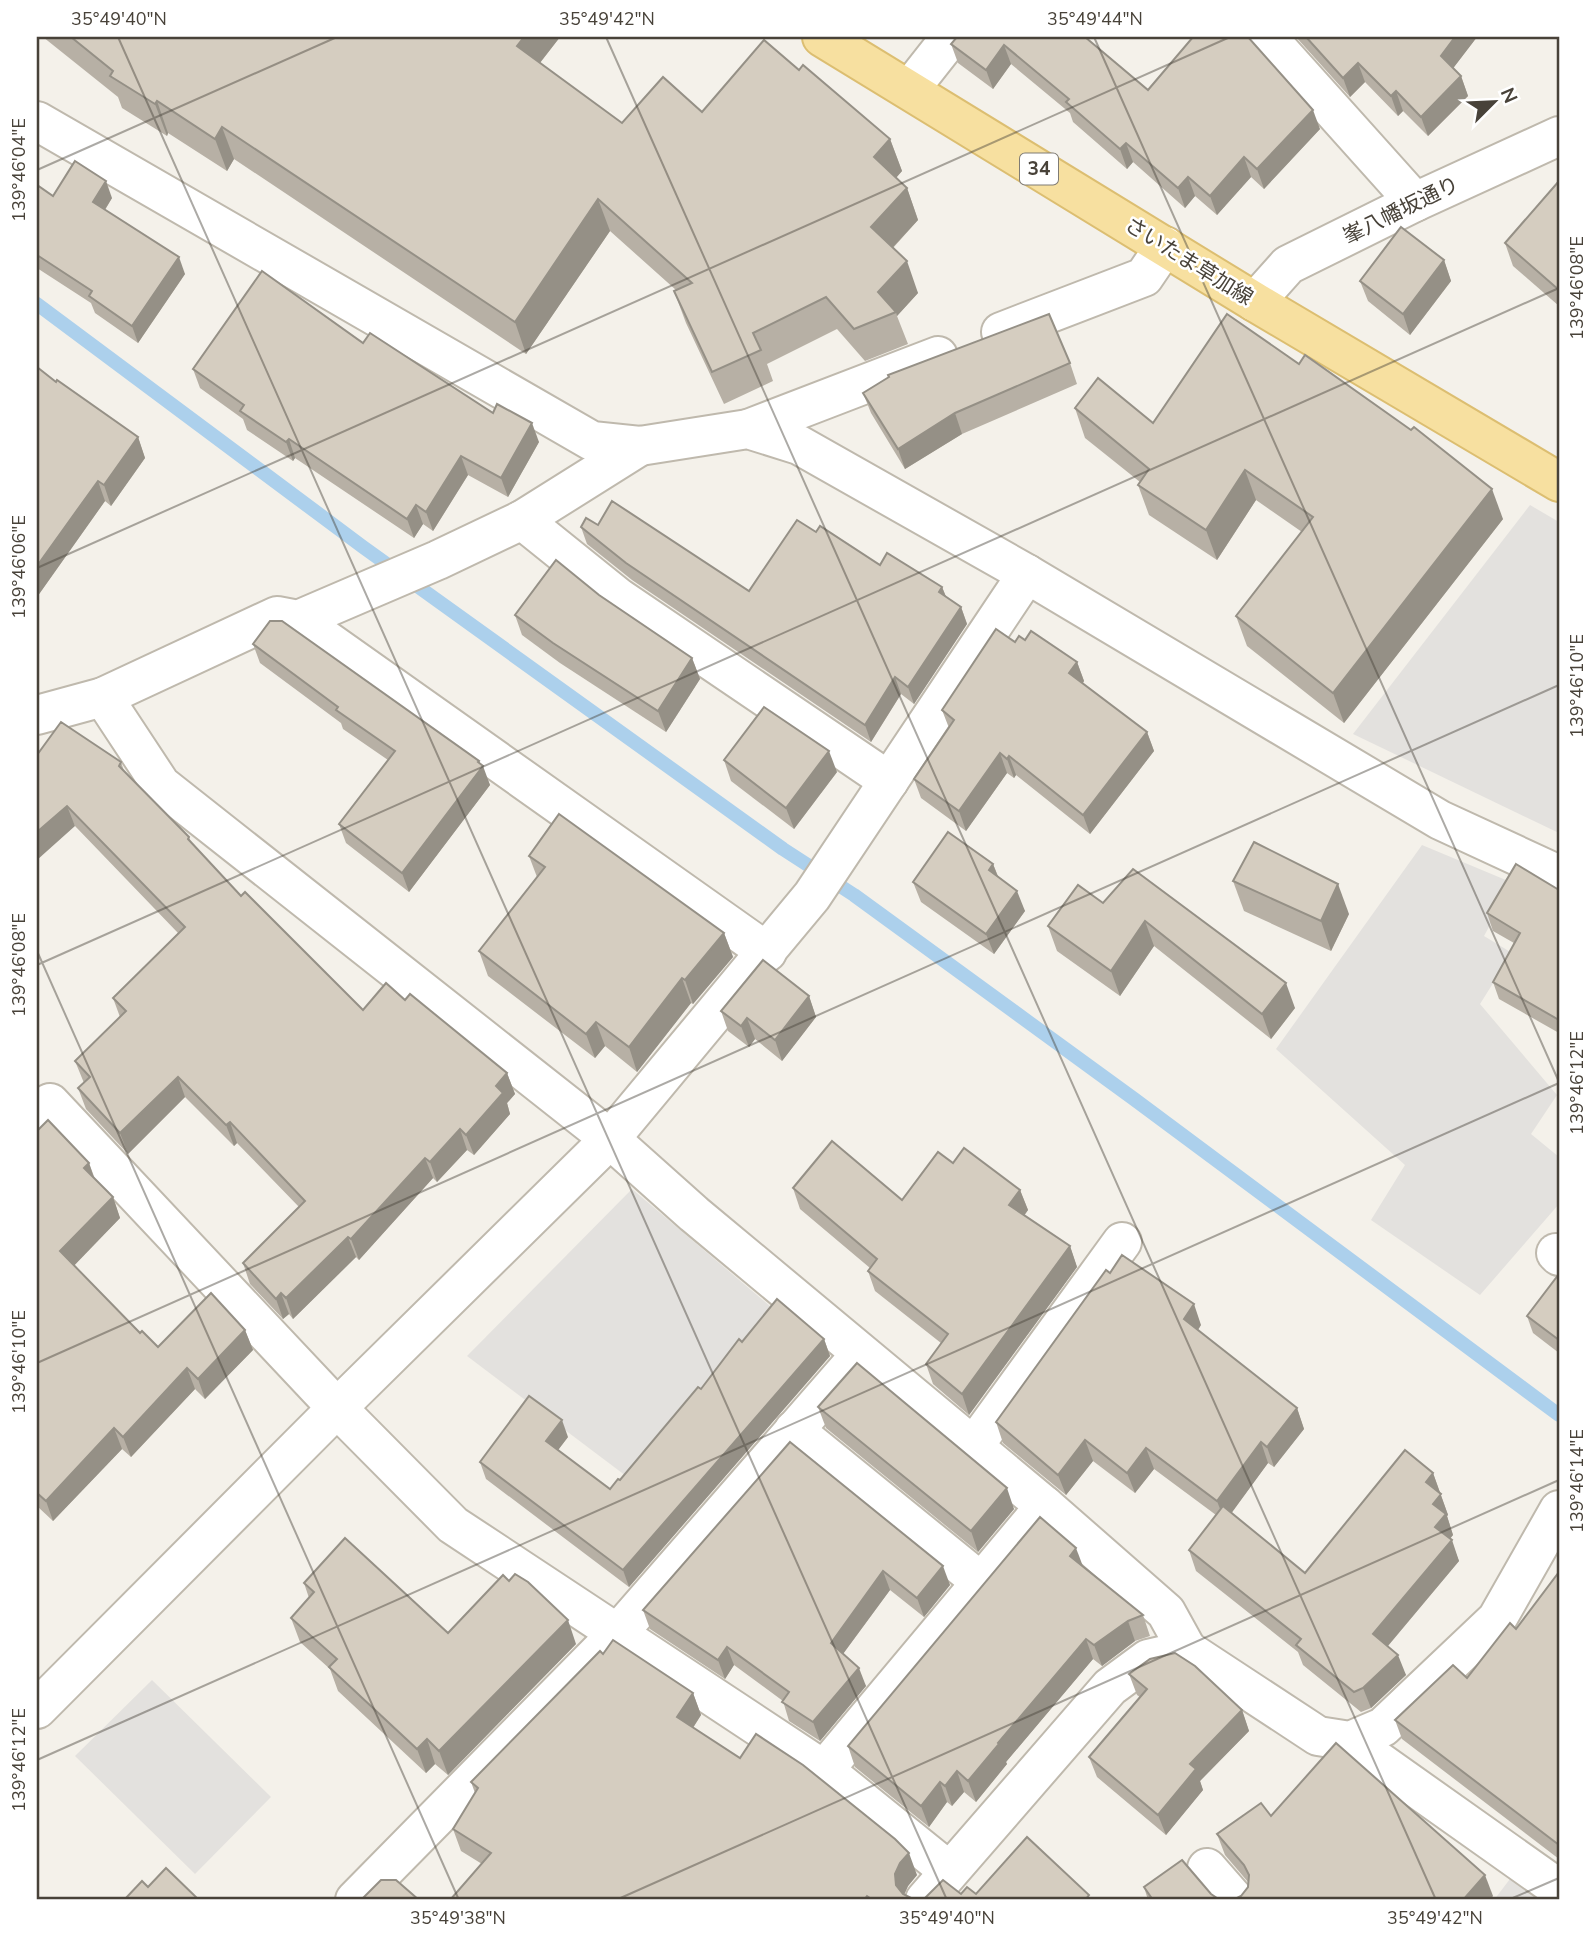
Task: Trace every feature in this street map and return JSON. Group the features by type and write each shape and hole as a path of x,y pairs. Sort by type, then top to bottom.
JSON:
{"main road":[{"name":"さいたま草加線","path":"822,37 1255,302 1559,482"}],"street":[{"path":"910,89 951,37"},
{"path":"1267,37 1416,202"},
{"path":"37,121 592,441 640,446 748,429 1144,277 1165,246"},
{"name":"峯八幡坂通り","path":"1255,302 1288,265 1559,136"},
{"path":"748,429 799,445 1027,574 1440,820 1559,876"},
{"path":"299,620 438,560 522,520 640,446"},
{"path":"522,520 619,598 889,780"},
{"path":"37,1709 601,1147 767,952 811,896 1027,574"},
{"path":"37,715 103,697 277,616 299,620 767,952"},
{"path":"103,697 161,785 601,1147 694,1214 1045,1506 1166,1612 1187,1650 1318,1737 1350,1741 1559,1889"},
{"path":"37,1115 50,1104 337,1408 453,1524 824,1770 949,1871"},
{"path":"974,1447 1122,1242"},
{"path":"355,1900 617,1634 861,1354"},
{"path":"794,1430 982,1582"},
{"path":"824,1770 1045,1506"},
{"path":"1350,1741 1382,1727 1497,1619 1548,1558 1559,1510"},
{"path":"925,1900 1110,1688 1148,1659 1187,1650"},
{"path":"1208,1868 1235,1900"}],"shaded area":[{"path":"1530,505 1559,522 1559,833 1353,734"},
{"path":"1422,845 1513,883 1484,936 1512,953 1480,1004 1557,1095 1531,1134 1559,1157 1559,1204 1480,1295 1371,1220 1405,1165 1276,1049"},
{"path":"632,1189 771,1307 630,1479 467,1356"},
{"path":"152,1680 271,1797 195,1874 75,1756"},
{"path":"1513,1875 1548,1900 1494,1900"}],"building":[{"path":"71,37 524,37 517,46 622,123 663,77 702,112 764,40 799,70 803,65 890,139 874,157 907,188 871,227 907,261 878,292 896,312 854,329 826,297 753,333 761,350 712,372 674,291 692,283 598,199 515,322 222,127 215,139 157,101 155,104 110,76 113,71"},
{"path":"957,37 1085,37 1148,90 1193,37 1248,37 1313,110 1257,169 1244,157 1210,196 1188,177 1178,188 1126,143 1120,149 1066,102 1069,99 1004,45 986,70 951,44"},
{"path":"1306,37 1455,37 1441,56 1461,76 1421,117 1396,91 1391,96 1358,63 1343,78"},
{"path":"75,161 106,181 93,202 179,257 132,326 89,296 92,291 37,255 37,185 53,196"},
{"path":"1559,181 1559,290 1505,243"},
{"path":"1401,227 1444,260 1403,314 1360,281"},
{"path":"262,271 363,343 370,333 493,413 497,404 532,423 501,478 461,456 426,512 416,505 407,519 289,439 286,442 240,411 244,405 193,369"},
{"path":"1049,314 1070,363 955,413 898,449 863,393 889,377 888,375"},
{"path":"1227,314 1299,364 1305,355 1411,430 1414,427 1492,489 1333,693 1236,616 1313,517 1245,470 1206,530 1138,485 1149,469 1075,408 1098,378 1153,423"},
{"path":"37,367 138,437 104,485 98,481 37,566"},
{"path":"612,501 749,591 797,520 816,532 820,526 880,565 887,553 942,587 939,592 961,607 908,687 895,677 865,725 626,563 581,527 586,518 598,525"},
{"path":"556,560 599,595 692,658 658,711 515,615"},
{"path":"270,621 282,621 483,766 402,873 339,824 395,751 336,710 338,707 253,644"},
{"path":"996,629 1015,642 1019,636 1025,640 1031,631 1077,662 1069,673 1147,732 1083,815 1009,756 1007,759 1000,753 959,811 914,779 954,720 942,710"},
{"path":"764,707 829,751 786,808 724,760"},
{"path":"61,722 121,762 119,766 189,837 241,896 245,892 363,1010 386,983 405,1000 410,994 507,1073 496,1086 503,1093 466,1135 460,1129 430,1162 425,1158 351,1239 348,1237 286,1298 281,1293 276,1299 243,1263 305,1201 230,1122 226,1125 178,1077 120,1133 78,1088 90,1077 75,1061 126,1011 113,998 185,927 67,806 37,832 37,755"},
{"path":"559,814 724,933 685,980 682,978 629,1047 596,1022 586,1034 479,951 545,867 529,856"},
{"path":"948,832 993,864 989,870 1017,891 986,934 913,882"},
{"path":"1254,842 1338,884 1321,921 1233,881"},
{"path":"1516,864 1559,890 1559,1020 1493,982 1520,933 1487,913"},
{"path":"1133,869 1286,983 1262,1014 1145,921 1111,971 1048,926 1078,885 1103,903"},
{"path":"763,960 809,996 775,1040 747,1018 741,1026 721,1011"},
{"path":"48,1120 89,1163 84,1168 113,1197 60,1251 140,1333 142,1331 158,1347 211,1293 245,1330 198,1379 187,1368 123,1437 114,1428 46,1501 37,1493 37,1131"},
{"path":"832,1141 902,1200 938,1152 953,1163 964,1148 1020,1190 1009,1205 1070,1246 962,1394 926,1364 948,1334 868,1271 877,1259 793,1188"},
{"path":"1122,1255 1194,1304 1184,1319 1297,1408 1267,1447 1261,1442 1217,1501 1146,1448 1127,1473 1085,1440 1058,1475 996,1422 1106,1270 1110,1273"},
{"path":"1559,1274 1559,1340 1527,1316"},
{"path":"777,1299 824,1339 623,1570 480,1462 529,1396 562,1420 546,1441 610,1489 698,1387 701,1389 739,1339 742,1342"},
{"path":"857,1363 1007,1488 971,1531 818,1407"},
{"path":"790,1442 943,1566 917,1598 883,1571 831,1643 859,1668 813,1722 782,1702 789,1692 727,1647 718,1660 643,1610"},
{"path":"1405,1450 1433,1473 1426,1482 1441,1494 1433,1504 1446,1514 1435,1527 1452,1540 1373,1634 1398,1655 1363,1688 1354,1692 1296,1645 1301,1639 1189,1550 1223,1506 1305,1573"},
{"path":"1040,1517 1076,1548 1070,1556 1143,1615 1128,1621 1094,1645 1086,1639 968,1781 957,1771 945,1786 940,1782 921,1806 848,1746"},
{"path":"345,1538 448,1633 503,1575 509,1581 515,1574 528,1582 568,1620 439,1751 427,1739 417,1749 329,1667 337,1659 291,1618 314,1592 304,1583"},
{"path":"1559,1572 1559,1845 1395,1720 1453,1665 1467,1678 1510,1623 1516,1629"},
{"path":"613,1640 693,1693 677,1717 740,1758 756,1734 803,1765 895,1839 909,1853 895,1874 896,1885 903,1894 913,1899 925,1898 943,1880 961,1894 967,1887 976,1894 1027,1837 1089,1895 1085,1900 873,1900 867,1896 864,1900 450,1900 491,1853 453,1829 478,1788 471,1782 600,1651 603,1654"},
{"path":"1175,1653 1195,1666 1242,1710 1190,1764 1196,1769 1158,1815 1089,1757 1147,1689 1129,1674 1150,1659"},
{"path":"1336,1743 1485,1875 1463,1900 1233,1900 1241,1896 1248,1887 1249,1875 1244,1865 1217,1834 1261,1803 1271,1816"},
{"path":"1182,1860 1211,1894 1220,1900 1153,1900 1144,1887"},
{"path":"166,1868 199,1900 124,1900 142,1881 148,1887"},
{"path":"381,1880 396,1880 419,1900 361,1900"}],"waterway":[{"path":"37,304 363,547 783,849 854,895 1134,1099 1559,1415"}]}
